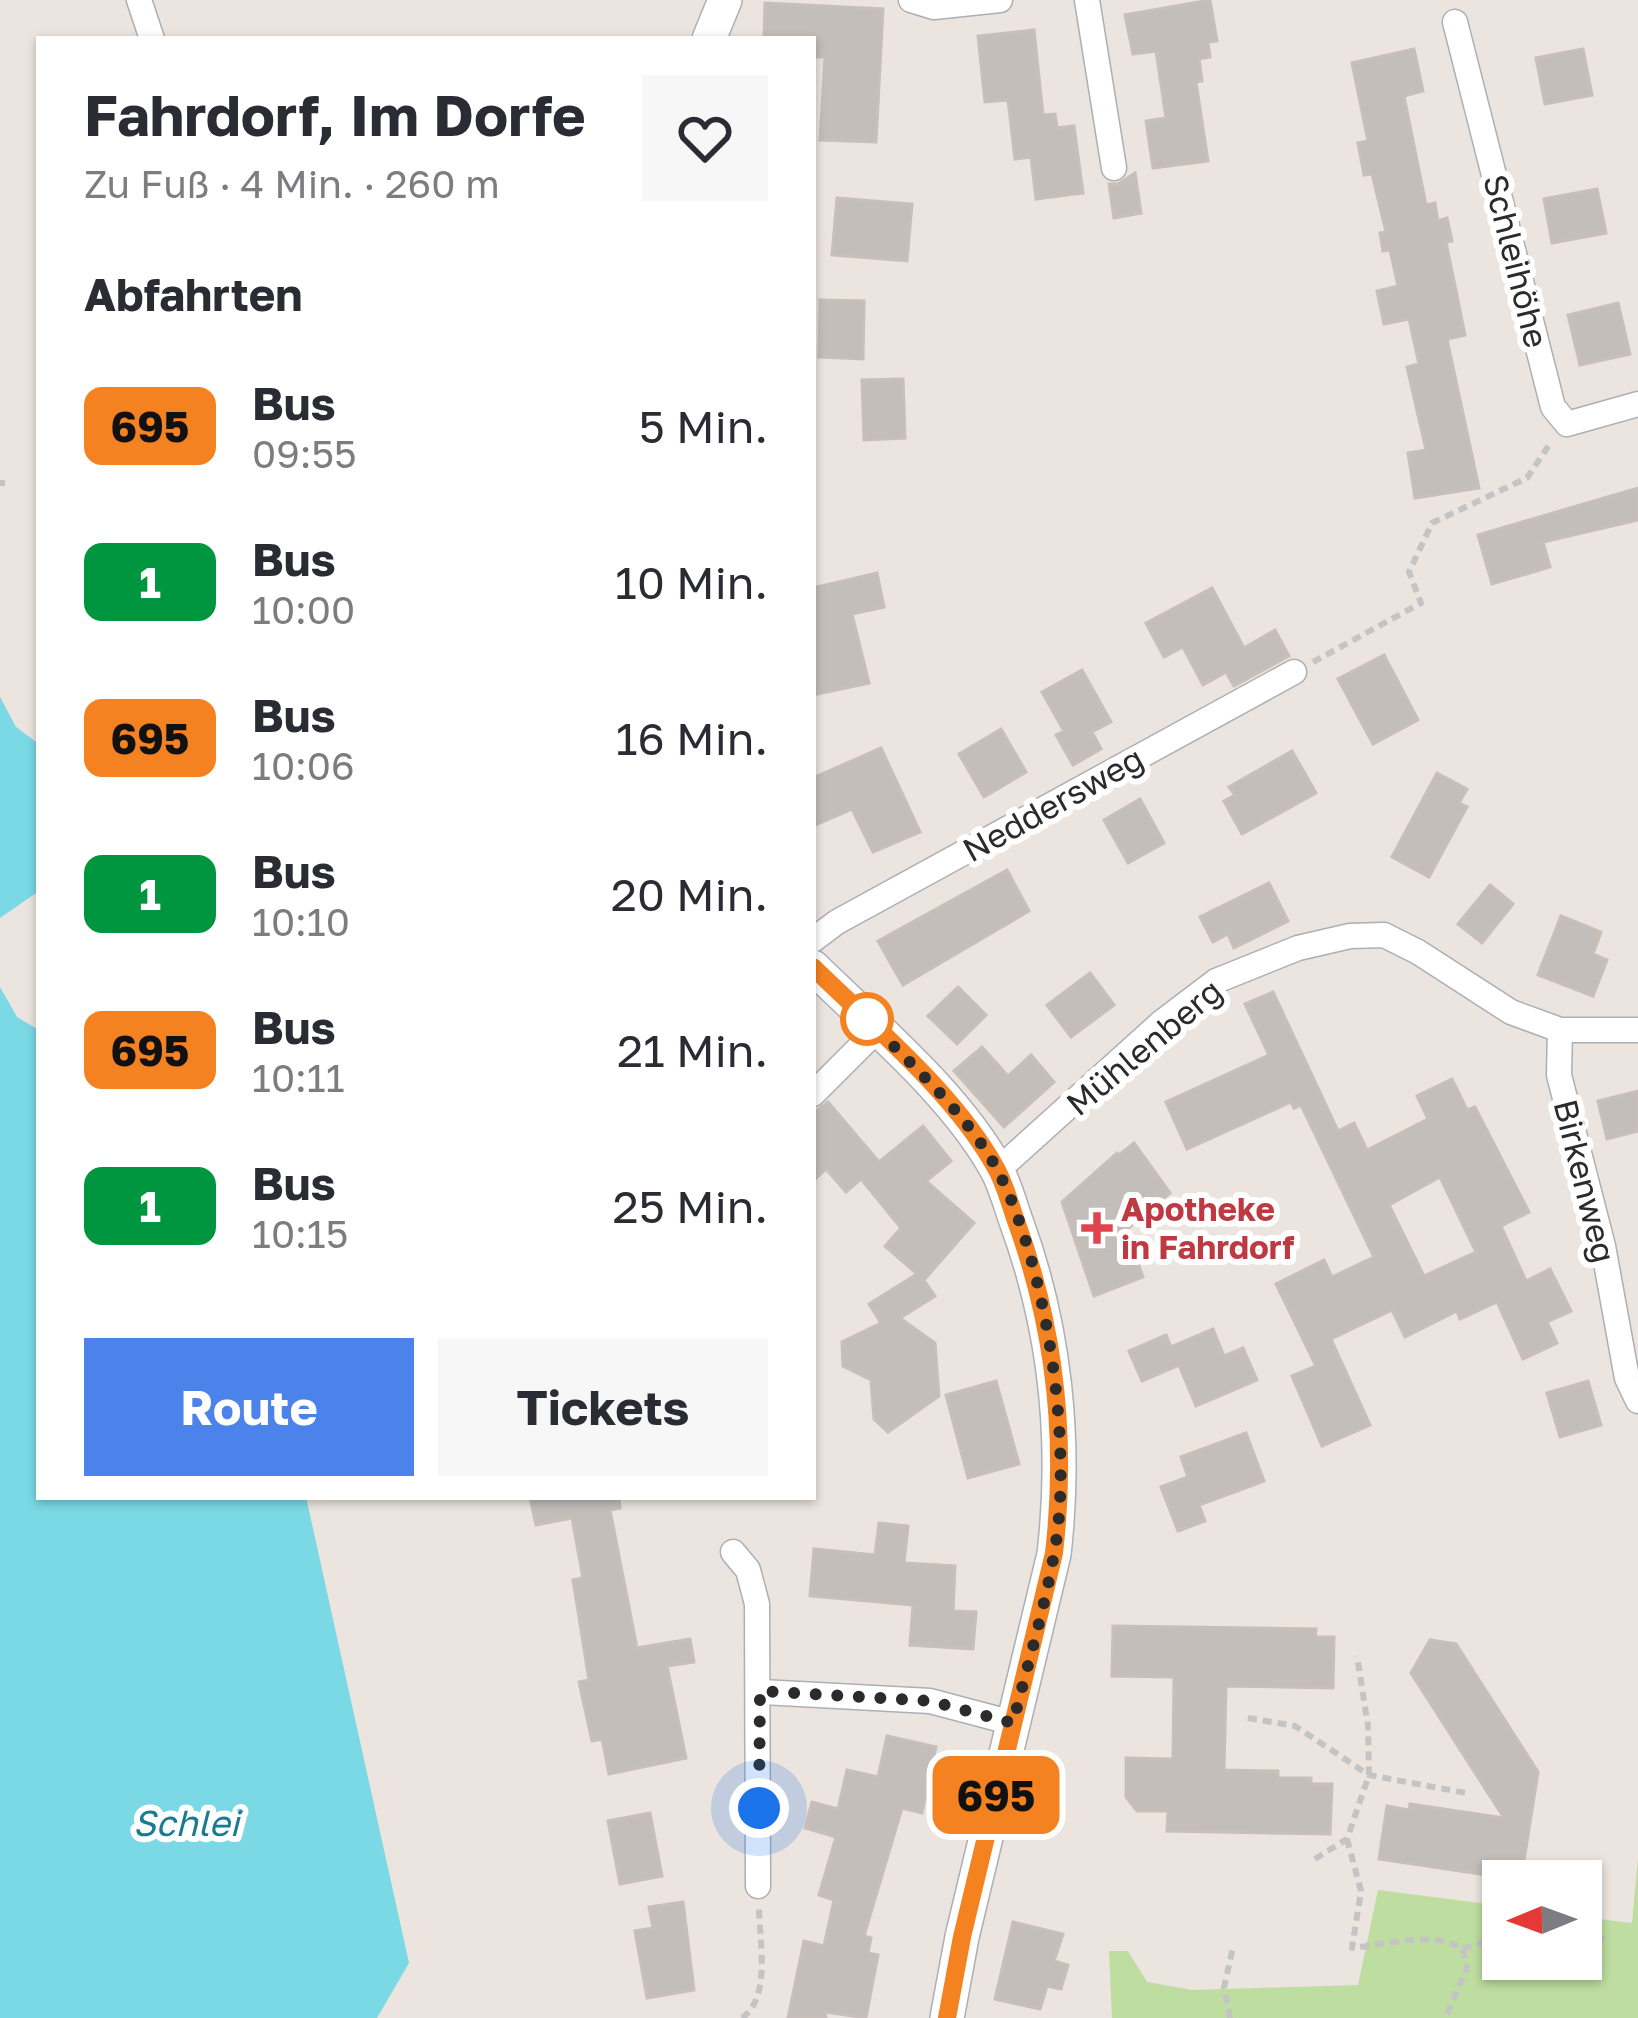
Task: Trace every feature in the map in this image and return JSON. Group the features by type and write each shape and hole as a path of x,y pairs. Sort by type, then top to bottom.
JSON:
{"street":[{"path":"139,0 151,36"},
{"path":"710,36 724,0"},
{"path":"911,0 934,8 1000,0"},
{"path":"1087,0 1114,167"},
{"name":"Schleihöhe","path":"1455,22 1552,407 1567,424 1638,404"},
{"name":"Neddersweg","path":"816,938 1294,672"},
{"name":"Mühlenberg","path":"998,1171 1162,1022 1216,981 1298,948 1350,936 1384,935 1511,1012 1561,1030 1638,1030"},
{"path":"816,970 958,1114 998,1171 1026,1249 1048,1337 1060,1432 1061,1492 1054,1553 946,2018"},
{"path":"816,1091 878,1030"},
{"name":"Birkenweg","path":"1561,1030 1559,1075 1603,1246 1627,1378 1638,1401"},
{"path":"733,1552 748,1570 757,1604 758,1886"},
{"path":"760,1691 930,1701 1013,1723"}],"path":[{"path":"1294,672 1420,603 1409,572 1432,523 1527,478 1545,448"},
{"path":"1357,1656 1366,1698 1369,1774 1347,1839 1361,1891 1352,1948 1431,1940 1452,1942 1463,1949 1467,1968 1445,2018"},
{"path":"1248,1718 1294,1726 1369,1774 1466,1793"},
{"path":"1315,1859 1347,1839"},
{"path":"742,2018 750,2012 761,1986 758,1886"},
{"path":"1602,1939 1607,1939"},
{"path":"1463,1949 1482,1943"},
{"path":"1229,2018 1224,1988 1232,1947"}],"green space":[{"path":"1638,1858 1638,2018 1112,2018 1109,1951 1128,1951 1147,1982 1192,1990 1358,1985 1378,1890 1482,1903 1482,1980 1602,1980 1602,1919 1632,1923"}],"water":[{"path":"0,697 16,727 36,742 36,893 0,918"},
{"name":"Schlei","path":"0,987 17,1017 36,1028 36,1500 307,1500 409,1963 377,2018 0,2018"}],"building":[{"path":"1210,0 1217,41 1208,42 1210,57 1199,59 1202,81 1196,82 1208,161 1153,168 1146,121 1166,118 1156,51 1133,54 1125,15"},
{"path":"765,3 883,9 876,142 820,140 825,57 816,57 816,36 764,36"},
{"path":"1034,30 1043,115 1055,114 1057,128 1074,126 1083,193 1036,199 1031,157 1015,159 1008,100 985,102 978,36"},
{"path":"1414,49 1423,91 1404,96 1426,205 1435,203 1438,221 1447,218 1452,241 1446,242 1465,335 1447,339 1479,488 1415,498 1408,453 1426,450 1407,367 1419,364 1409,319 1384,324 1377,291 1398,286 1390,250 1383,251 1380,233 1386,232 1372,174 1364,175 1358,143 1368,141 1352,63"},
{"path":"1583,49 1592,95 1545,104 1536,58"},
{"path":"1135,173 1141,213 1114,218 1109,184"},
{"path":"1597,189 1606,233 1552,243 1544,199"},
{"path":"837,198 912,204 907,261 832,255"},
{"path":"820,300 864,301 863,359 819,357"},
{"path":"1618,303 1630,354 1580,365 1568,315"},
{"path":"903,379 905,438 864,440 862,380"},
{"path":"1638,488 1638,520 1543,542 1550,567 1492,584 1478,535"},
{"path":"877,573 884,607 852,614 869,683 816,694 816,587"},
{"path":"1212,588 1244,648 1275,630 1289,656 1234,686 1226,672 1203,685 1183,647 1164,657 1146,623"},
{"path":"1384,655 1418,720 1373,744 1338,679"},
{"path":"1082,670 1111,722 1092,732 1101,749 1073,765 1056,735 1064,731 1042,692"},
{"path":"1001,729 1026,772 984,797 959,754"},
{"path":"881,748 920,832 873,852 852,809 816,825 816,777"},
{"path":"1292,751 1316,793 1242,834 1224,801 1235,795 1229,787"},
{"path":"1437,773 1467,789 1459,803 1467,807 1429,877 1392,857"},
{"path":"1140,799 1164,843 1128,863 1104,820"},
{"path":"1007,870 1029,911 903,985 878,941"},
{"path":"1269,883 1288,921 1234,948 1228,934 1213,942 1200,917"},
{"path":"1490,885 1513,904 1482,943 1458,924"},
{"path":"1561,916 1601,932 1593,954 1607,960 1593,996 1538,975"},
{"path":"1090,973 1114,1005 1071,1037 1047,1005"},
{"path":"958,987 986,1015 957,1044 928,1016"},
{"path":"1273,992 1338,1131 1354,1123 1367,1150 1428,1119 1417,1096 1452,1079 1467,1110 1475,1107 1529,1212 1501,1226 1526,1281 1550,1269 1571,1311 1547,1322 1557,1343 1523,1359 1497,1302 1460,1319 1457,1311 1405,1337 1392,1310 1331,1339 1370,1425 1322,1446 1292,1376 1316,1366 1276,1284 1324,1260 1332,1277 1374,1257 1301,1105 1294,1108 1291,1102 1187,1149 1166,1102 1269,1055 1245,1004","holes":["1440,1177 1476,1252 1424,1276 1389,1205"]},
{"path":"982,1047 1008,1076 1031,1055 1054,1082 1004,1127 954,1071"},
{"path":"1638,1091 1638,1131 1607,1139 1598,1101"},
{"path":"828,1102 879,1162 923,1126 951,1161 926,1181 974,1223 924,1280 935,1296 900,1318 935,1343 939,1396 888,1432 874,1419 871,1380 843,1366 842,1342 881,1323 869,1304 917,1274 885,1246 901,1228 861,1179 846,1192 826,1169 816,1178 816,1112"},
{"path":"1134,1143 1170,1193 1126,1230 1143,1277 1094,1296 1062,1202"},
{"path":"1213,1329 1224,1356 1243,1348 1257,1380 1196,1406 1179,1365 1142,1381 1129,1351 1166,1335 1171,1347"},
{"path":"996,1381 1019,1464 968,1478 946,1395"},
{"path":"1588,1381 1601,1425 1560,1437 1547,1393"},
{"path":"1246,1433 1264,1481 1199,1505 1205,1521 1178,1531 1161,1487 1188,1477 1181,1457"},
{"path":"531,1500 619,1500 620,1508 610,1510 637,1648 690,1639 694,1662 667,1666 686,1758 609,1774 602,1739 592,1741 579,1682 589,1680 573,1580 583,1578 572,1518 536,1525"},
{"path":"879,1523 908,1526 904,1563 955,1566 953,1611 976,1612 973,1649 910,1645 913,1605 810,1596 814,1549 875,1555"},
{"path":"1113,1626 1316,1629 1315,1637 1334,1637 1333,1688 1226,1686 1224,1770 1278,1771 1278,1778 1311,1778 1311,1784 1332,1784 1330,1834 1167,1831 1168,1811 1137,1811 1126,1797 1126,1758 1173,1759 1174,1677 1112,1676"},
{"path":"1430,1640 1456,1644 1538,1772 1524,1860 1482,1860 1482,1874 1379,1859 1387,1806 1409,1810 1410,1804 1504,1818 1411,1673"},
{"path":"887,1736 936,1747 922,1813 902,1808 864,1936 871,1938 868,1953 878,1955 866,2018 825,2012 826,2018 788,2018 804,1941 824,1946 834,1900 819,1895 836,1837 805,1828 812,1802 838,1809 847,1770 878,1777"},
{"path":"650,1813 662,1876 620,1884 608,1821"},
{"path":"683,1902 694,1990 647,1998 635,1931 653,1928 649,1907"},
{"path":"1013,1922 1063,1934 1054,1961 1068,1965 1061,1989 1047,1986 1040,2009 995,1999"}],"bus line":[{"name":"695","path":"816,970 958,1114 998,1171 1026,1249 1048,1337 1060,1432 1061,1492 1054,1553 947,2018"}],"place":[{"name":"Apotheke in Fahrdorf","path":"1097,1228"}],"route":[{"path":"759,1808 760,1691 930,1701 1013,1723 1054,1553 1061,1492 1060,1432 1048,1337 1026,1249 998,1171 958,1114 867,1019"}]}
